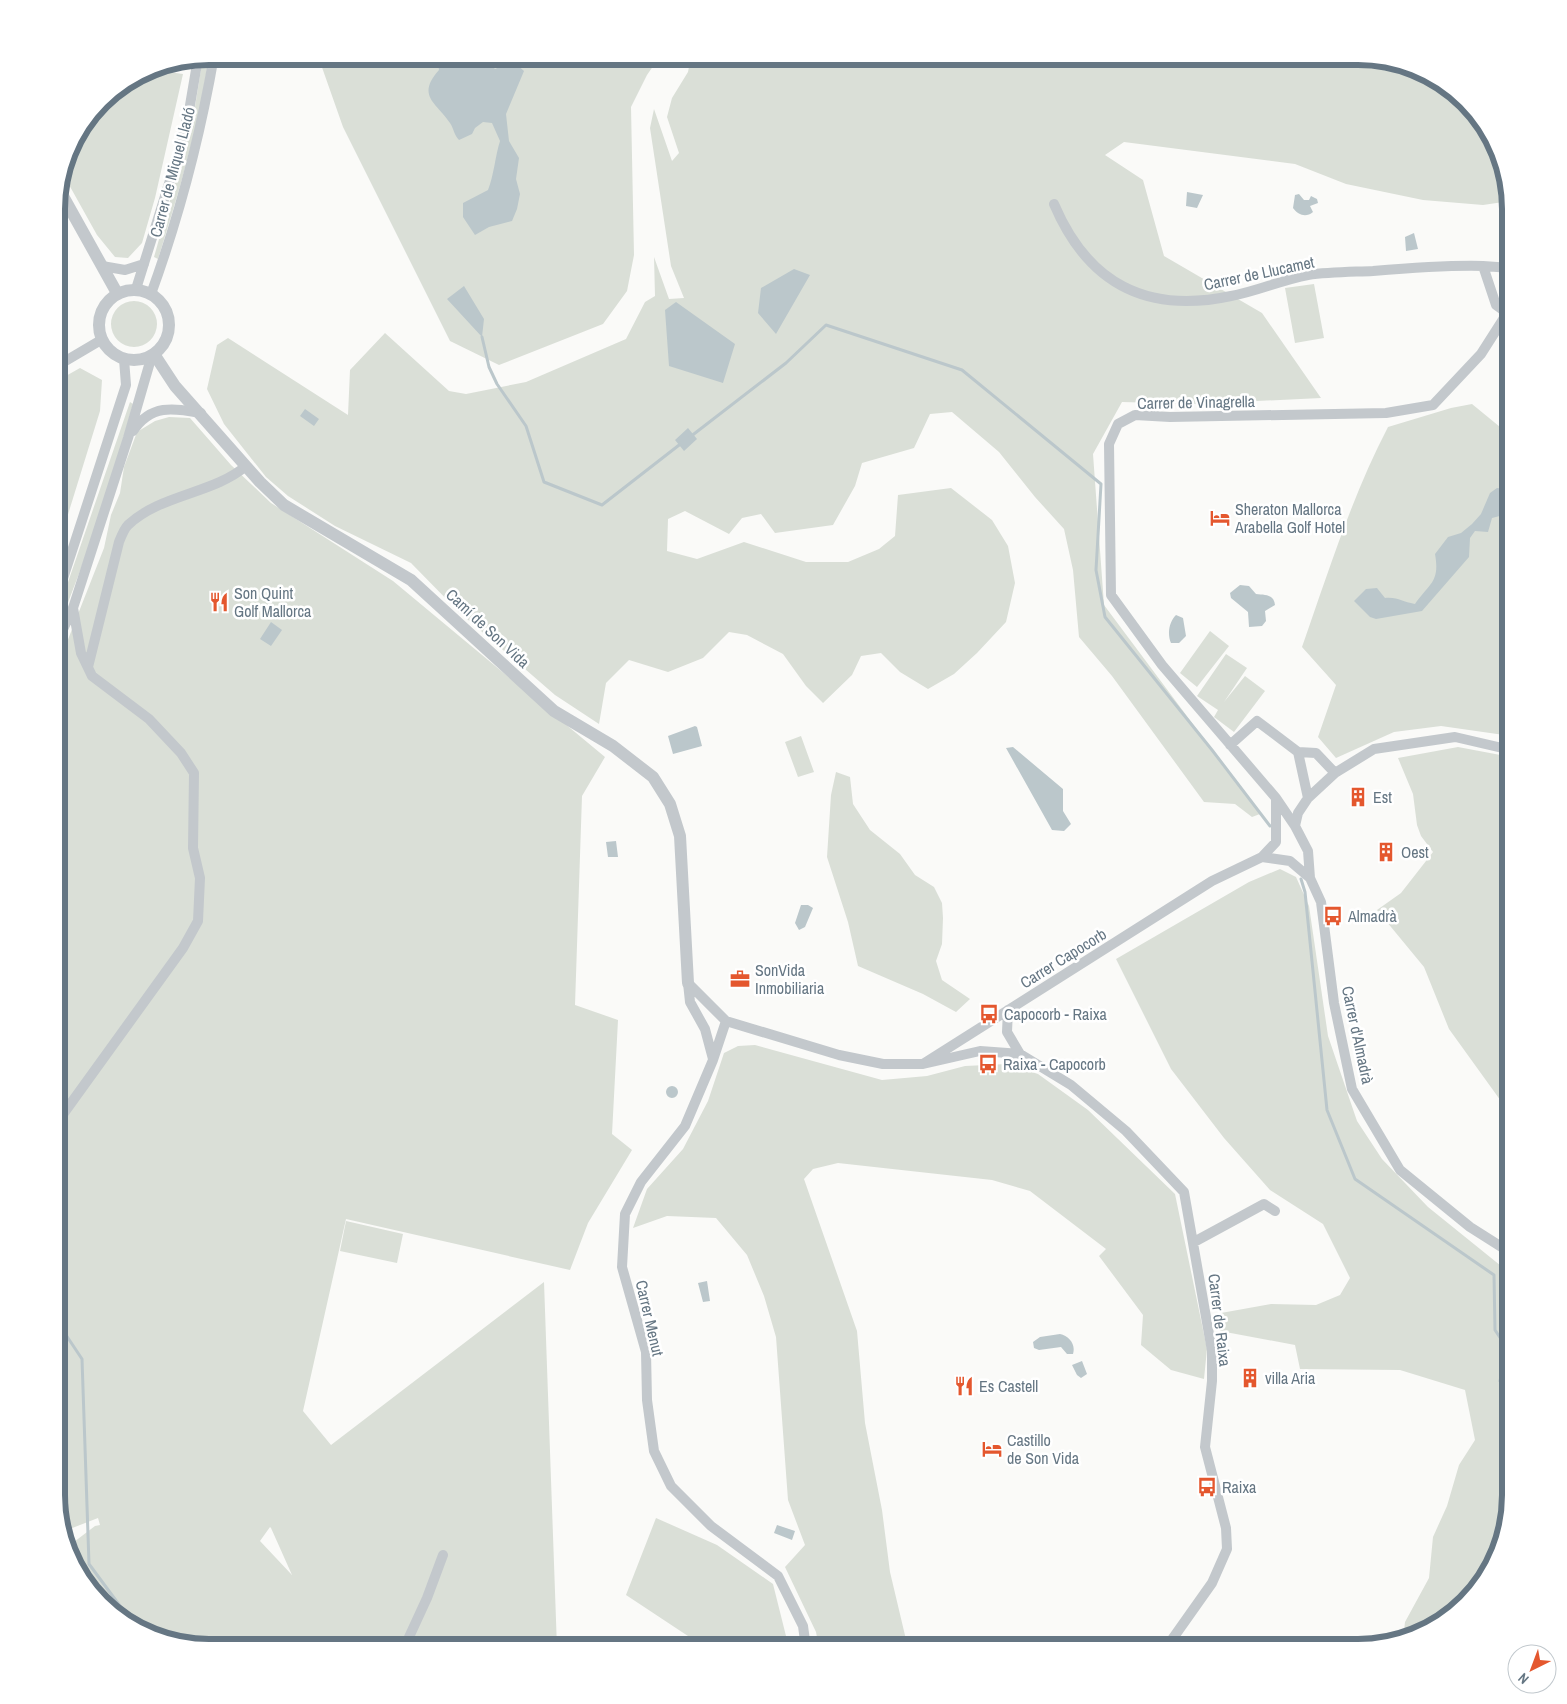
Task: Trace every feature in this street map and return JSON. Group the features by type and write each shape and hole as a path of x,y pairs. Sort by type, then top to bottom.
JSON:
{"street":[{"name":"Carrer de Miquel Lladó","path":"151,294 187,180 206,101 212,65"},
{"name":"Carrer de Miquel Lladó","path":"136,289 180,148 197,66"},
{"path":"65,199 117,293"},
{"name":"Carrer de Llucamet","path":"1054,204 1064,226 1090,263 1098,270 1122,287 1167,301 1204,301 1232,296 1285,279 1312,275 1450,265 1502,267"},
{"path":"102,266 125,270 144,264"},
{"path":"1483,266 1496,304 1502,307"},
{"path":"136,289 151,294 162,303 168,316 169,330 164,344 153,355 140,360 124,359 111,352 101,340 98,322 104,305 117,293 136,289"},
{"name":"Carrer de Vinagrella","path":"1310,878 1308,851 1296,826 1276,798 1162,664 1112,594 1109,444 1118,424 1135,415 1170,417 1386,414 1433,405 1481,354 1502,321"},
{"path":"65,361 101,340"},
{"path":"65,625 73,608 153,355"},
{"name":"Camí de Son Vida","path":"153,355 166,374 202,413 246,466 284,505 411,580 554,711 613,746 653,777 670,804 680,836 688,982"},
{"path":"65,572 126,384 124,359"},
{"path":"128,438 141,420 166,408 202,413"},
{"path":"88,667 119,542 126,526 164,503 235,476 246,466"},
{"path":"65,1112 183,948 198,921 200,878 193,848 194,773 181,753 149,719 92,676 81,653 73,608"},
{"path":"1230,745 1257,721 1298,752 1316,753 1335,773"},
{"path":"1296,826 1298,813 1308,798 1335,773 1374,749 1404,743 1455,737 1502,748"},
{"path":"1298,752 1308,798"},
{"path":"1262,857 1276,842 1276,798"},
{"path":"1262,857 1290,861 1310,878"},
{"name":"Carrer Capocorb","path":"923,1064 1212,881 1262,857"},
{"name":"Carrer d'Almadrà","path":"1310,878 1321,902 1334,1003 1352,1089 1400,1170 1470,1227 1502,1247"},
{"path":"688,982 726,1021 839,1055 883,1064 923,1064"},
{"path":"688,982 690,1002 705,1029 713,1060"},
{"name":"Carrer de Raixa","path":"1008,1010 1007,1032 1020,1054"},
{"name":"Carrer Menut","path":"726,1021 713,1060 685,1126 641,1182 625,1214 622,1267 646,1352 647,1400 654,1451 670,1486 711,1526 778,1576 803,1626 805,1639"},
{"name":"Carrer de Raixa","path":"923,1064 980,1051 1020,1054 1071,1085 1112,1120 1184,1192 1212,1351 1212,1382 1205,1447 1226,1528 1227,1549 1212,1583 1172,1639"},
{"path":"1194,1242 1264,1204 1275,1211"},
{"path":"408,1639 427,1598 443,1555"}],"shaded area":[{"path":"202,65 208,65 200,108 181,184 158,259 154,257 193,119"},
{"path":"321,65 654,65 631,107 634,255 627,291 603,324 499,365 450,341 343,127"},
{"path":"438,65 491,65 495,69 504,65 517,65 524,71 506,114 509,141 519,158 516,179 520,194 517,209 512,221 489,227 475,235 463,217 463,203 488,190 500,141 492,123 483,122 475,128 472,134 459,140 457,138 450,123 434,104 429,93 432,79 439,70"},
{"path":"689,65 1368,65 1395,70 1422,80 1438,89 1453,101 1472,121 1487,145 1494,163 1501,190 1502,202 1483,205 1423,200 1346,184 1295,164 1124,142 1105,155 1143,180 1164,256 1262,313 1321,398 1194,404 1122,402 1093,454 1104,605 1260,814 1252,817 1235,804 1204,802 1112,676 1079,637 1073,570 1064,529 1035,497 999,452 952,412 930,414 914,448 862,463 855,486 833,525 775,533 761,514 742,518 729,534 685,511 668,519 667,551 697,559 744,542 806,562 848,562 879,549 895,536 898,495 951,488 992,520 1008,546 1015,583 1006,622 954,674 928,689 900,672 881,653 861,656 852,675 823,703 806,686 783,654 747,635 729,632 703,658 668,672 629,660 606,683 599,724 555,695 459,612 411,563 335,526 288,496 266,477 224,424 207,389 217,345 228,338 348,415 350,370 385,333 449,391 466,394 526,382 626,339 645,302 655,296 654,257 669,299 684,298 671,266 650,128 654,109 672,161 679,153 667,117 672,98 688,72"},
{"path":"167,72 183,74 155,198 142,243 128,258 115,257 97,235 68,182 76,154 84,137 95,121 114,101 137,84"},
{"path":"1187,192 1203,195 1197,208 1186,206"},
{"path":"1299,194 1304,200 1309,200 1311,196 1317,199 1318,203 1310,206 1313,212 1308,215 1302,215 1293,208 1295,195"},
{"path":"1414,233 1418,249 1406,251 1405,237"},
{"path":"794,269 810,275 776,334 758,313 761,288"},
{"path":"1314,284 1324,338 1295,343 1285,288"},
{"path":"464,286 484,319 482,337 447,299"},
{"path":"129,301 139,301 153,311 157,324 153,337 147,343 139,347 129,347 115,337 111,329 111,319 121,305"},
{"path":"676,302 735,344 723,383 669,366 665,310"},
{"path":"80,368 102,380 100,411 65,524 65,376"},
{"path":"130,402 133,404 108,490 65,609 65,591"},
{"path":"1472,404 1502,429 1502,735 1441,726 1394,732 1336,758 1318,737 1336,685 1302,647 1352,507 1388,427 1451,408"},
{"path":"305,409 319,419 314,426 300,416"},
{"path":"169,417 190,418 231,465 271,503 393,581 605,757 582,796 575,1005 618,1020 612,1134 632,1150 588,1223 570,1270 346,1219 303,1411 331,1445 544,1282 557,1639 190,1638 163,1631 129,1615 107,1597 95,1583 84,1567 76,1550 73,1542 95,1526 100,1525 98,1518 70,1529 66,1514 65,1495 65,647 104,548 111,515 120,493 124,467 137,432 155,421","holes":["270,1527 271,1528 292,1575 260,1541"]},
{"path":"688,428 697,439 684,451 675,440"},
{"path":"1497,488 1502,489 1502,515 1492,518 1488,532 1475,531 1470,538 1469,557 1422,611 1376,619 1370,617 1354,601 1366,589 1377,588 1385,598 1394,598 1415,604 1435,577 1435,554 1448,537 1461,533 1472,524 1481,514 1490,493"},
{"path":"1240,585 1249,586 1256,594 1273,599 1275,605 1265,611 1266,621 1262,626 1249,627 1248,612 1231,598 1230,593"},
{"path":"1176,615 1183,618 1186,636 1179,643 1171,643 1169,628"},
{"path":"271,622 282,630 271,646 260,639"},
{"path":"1210,631 1229,646 1197,687 1180,673"},
{"path":"1226,654 1247,668 1224,702 1245,676 1265,691 1234,732 1214,717 1218,710 1197,696"},
{"path":"695,726 697,727 702,746 673,754 668,736"},
{"path":"801,736 814,772 798,777 785,742"},
{"path":"1013,747 1063,789 1063,811 1071,824 1064,831 1052,830 1006,748"},
{"path":"1458,747 1502,755 1502,1103 1449,1029 1424,967 1377,910 1401,893 1433,852 1421,836 1417,825 1413,794 1398,758"},
{"path":"836,772 850,777 853,804 870,830 900,854 915,875 934,887 942,903 942,944 936,961 942,980 970,999 956,1012 923,994 858,966 848,922 827,857 831,795"},
{"path":"616,841 618,857 608,857 606,842"},
{"path":"1280,869 1296,877 1309,906 1328,1036 1357,1121 1382,1159 1428,1207 1502,1267 1502,1495 1499,1523 1487,1559 1478,1575 1466,1590 1446,1609 1430,1620 1404,1631 1405,1622 1429,1578 1433,1537 1447,1506 1459,1465 1475,1440 1465,1390 1400,1370 1300,1369 1295,1345 1220,1331 1221,1313 1271,1304 1316,1305 1340,1295 1350,1278 1323,1224 1270,1190 1224,1138 1171,1069 1116,959 1249,882"},
{"path":"801,905 808,905 813,908 805,927 799,930 795,923"},
{"path":"755,1045 882,1080 927,1076 965,1066 1007,1064 1038,1074 1088,1110 1175,1194 1207,1349 1204,1379 1171,1370 1141,1345 1143,1315 1099,1256 1106,1249 1030,1191 992,1180 838,1163 813,1169 804,1179 857,1331 865,1423 882,1510 890,1572 906,1639 817,1639 816,1632 785,1567 805,1545 788,1500 776,1337 764,1296 747,1255 716,1218 667,1216 633,1228 647,1189 683,1149 708,1101 724,1053 738,1046"},
{"path":"672,1086 678,1092 672,1098 666,1092"},
{"path":"346,1221 403,1234 397,1263 340,1251"},
{"path":"707,1281 710,1301 703,1302 698,1283"},
{"path":"1060,1334 1071,1341 1074,1347 1073,1354 1067,1354 1061,1347 1039,1350 1034,1348 1033,1342 1040,1337"},
{"path":"1082,1361 1087,1374 1081,1378 1077,1375 1072,1365"},
{"path":"656,1518 717,1545 773,1584 787,1639 690,1639 626,1595"},
{"path":"777,1525 795,1531 792,1540 774,1533"}],"waterway":[{"path":"690,437 786,363 826,325 962,370 1101,484 1096,570 1105,617 1212,750 1270,826"},
{"path":"482,337 489,367 497,384 526,426 544,482 602,505 683,442"},
{"path":"1301,879 1305,892 1327,1110 1355,1179 1494,1275 1495,1330 1502,1340"},
{"path":"65,1334 82,1359 89,1564 123,1610"},
{"path":"1500,1381 1502,1372"}],"place":[{"name":"Sheraton Mallorca Arabella Golf Hotel","path":"1220,518"},
{"name":"Son Quint Golf Mallorca","path":"219,602"},
{"name":"Est","path":"1358,797"},
{"name":"Oest","path":"1386,852"},
{"name":"Almadrà","path":"1333,916"},
{"name":"SonVida Inmobiliaria","path":"740,979"},
{"name":"Capocorb - Raixa","path":"989,1014"},
{"name":"Raixa - Capocorb","path":"988,1064"},
{"name":"villa Aria","path":"1250,1378"},
{"name":"Es Castell","path":"964,1386"},
{"name":"Castillo de Son Vida","path":"992,1449"},
{"name":"Raixa","path":"1207,1487"}]}
